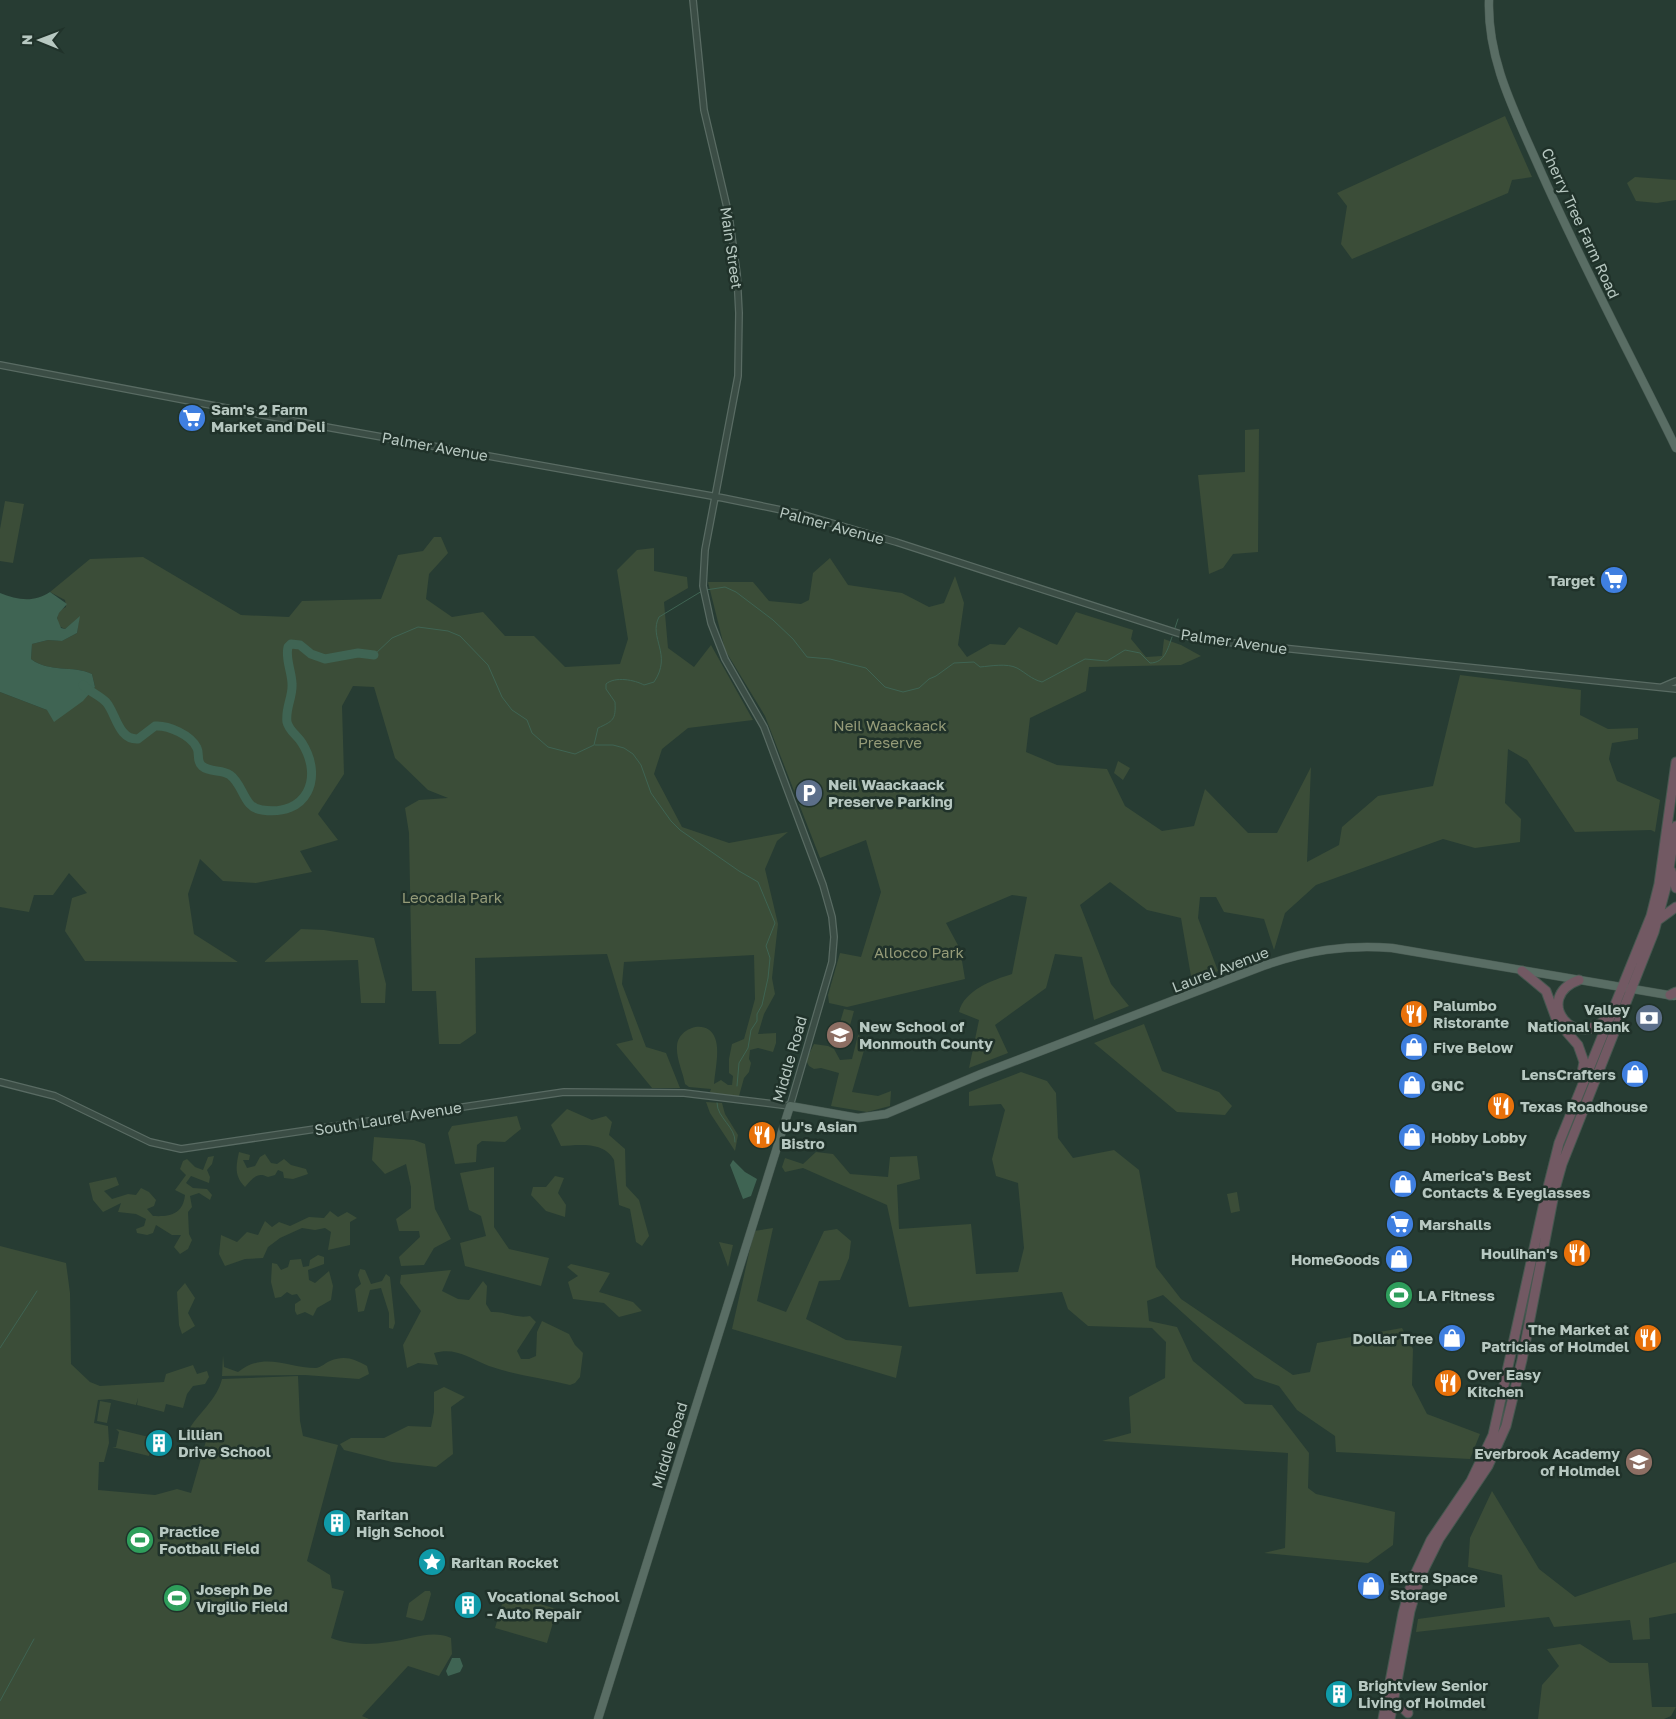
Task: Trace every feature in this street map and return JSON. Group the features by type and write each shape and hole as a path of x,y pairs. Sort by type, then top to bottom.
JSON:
{"highway":[{"path":"1390,1719 1410,1611 1423,1569 1438,1539 1480,1481 1506,1426 1522,1360 1555,1189 1562,1164 1627,988 1651,916 1659,884 1676,762"},
{"path":"1579,980 1565,987 1560,994 1560,1013 1568,1025 1580,1030 1591,1028 1609,1015 1627,988 1657,920 1676,826"},
{"path":"1670,861 1671,875 1676,888"},
{"path":"1657,920 1676,907"},
{"path":"1522,971 1546,991 1557,1021 1580,1048 1584,1066 1573,1109"},
{"path":"1383,1719 1403,1613 1415,1572 1435,1533 1474,1476 1493,1435 1548,1184 1560,1143 1573,1109 1617,1004"},
{"path":"1394,1699 1408,1713 1394,1719"}],"main road":[{"name":"Cherry Tree Farm Road","path":"1489,0 1491,42 1503,84 1557,207 1676,448"},
{"name":"Laurel Avenue","path":"790,1106 858,1118 886,1114 981,1074 1263,966 1316,950 1353,946 1383,947 1674,995"},
{"name":"Middle Road","path":"598,1719 790,1106"}],"street":[{"name":"Main Street","path":"693,0 704,110 729,216 739,295 738,376 714,497"},
{"name":"Palmer Avenue","path":"0,365 714,497 817,518 1196,639 1676,689"},
{"name":"Middle Road","path":"714,497 703,577 706,606 725,660 764,727 823,885 832,917 834,938 832,962 790,1106"},
{"name":"Palmer Avenue","path":"1659,687 1676,681"},
{"name":"South Laurel Avenue","path":"0,1082 55,1096 150,1142 181,1150 551,1093 684,1093 790,1106"}],"green space":[{"path":"1505,116 1532,177 1512,180 1508,193 1352,259 1341,244 1347,206 1337,193"},
{"path":"1635,177 1676,180 1676,200 1657,203 1636,201 1627,183"},
{"path":"1259,429 1258,552 1233,554 1223,568 1209,574 1198,475 1245,472 1245,430"},
{"path":"5,501 24,504 13,563 0,561 0,529"},
{"name":"Leocadia Park","path":"434,537 441,537 448,553 429,574 426,599 452,617 483,612 505,636 534,636 565,667 620,664 628,639 617,570 637,550 654,548 654,571 687,577 688,588 664,602 668,648 694,667 711,645 753,720 688,728 662,749 654,774 682,827 729,843 788,832 777,841 765,869 778,924 772,978 775,994 764,1014 758,1034 776,1033 776,1043 773,1052 758,1048 750,1050 749,1059 751,1063 749,1072 744,1078 739,1096 718,1097 710,1092 711,1089 689,1087 685,1084 677,1046 682,1034 688,1030 694,1027 706,1028 715,1038 716,1043 717,1054 714,1084 721,1080 728,1085 732,1085 733,1076 729,1073 729,1059 732,1044 744,1039 755,999 754,955 624,962 622,984 646,1047 666,1053 680,1088 652,1088 616,1044 633,1040 607,954 475,958 476,1033 460,1044 439,1044 436,991 412,991 409,833 405,808 419,800 448,798 428,790 395,758 374,687 353,686 342,706 344,774 318,814 338,840 300,851 312,872 256,883 223,881 200,859 188,894 194,934 238,962 85,961 65,931 72,898 87,893 69,873 53,895 34,895 29,912 0,907 0,692 47,710 95,687 92,674 85,671 53,668 31,659 32,644 48,640 62,641 77,633 79,618 65,629 59,626 57,617 59,612 66,607 65,600 50,592 90,559 143,557 241,615 289,617 302,601 381,599 398,555 423,551"},
{"name":"Neil Waackaack Preserve","path":"830,558 848,585 902,593 929,607 944,603 955,576 964,603 958,645 967,657 990,644 1005,645 1019,627 1057,645 1076,612 1133,630 1131,639 1146,657 1162,656 1164,639 1181,645 1201,656 1181,665 1089,667 1086,691 1030,718 1026,752 1057,765 1107,769 1125,806 1162,831 1194,826 1205,789 1248,833 1277,833 1311,767 1307,862 1339,845 1342,827 1378,796 1433,786 1460,675 1581,690 1580,715 1608,729 1638,728 1638,739 1612,743 1609,759 1617,781 1660,800 1655,832 1651,830 1575,832 1527,760 1508,749 1505,803 1521,819 1520,842 1475,848 1443,839 1316,885 1285,913 1274,950 1264,919 1224,912 1216,897 1200,897 1198,918 1218,971 1192,982 1181,918 1147,910 1110,882 1080,905 1111,984 1129,1006 1094,1020 1082,957 1055,954 1046,988 995,1025 1008,1053 969,1068 979,1020 959,1012 962,1004 973,992 996,979 1012,974 1027,897 1012,895 946,923 960,949 965,979 847,1007 829,1003 828,995 840,953 861,957 881,892 866,840 820,858 765,716 725,650 708,582 753,582 769,601 801,604 809,600 813,573"},
{"path":"1118,761 1130,768 1123,780 1114,773"},
{"path":"301,929 324,930 374,938 386,984 385,1003 361,1003 358,960 264,962"},
{"path":"844,1009 854,1011 849,1029 839,1026"},
{"path":"1144,1024 1162,1071 1219,1092 1232,1106 1225,1115 1177,1112 1094,1043"},
{"path":"858,1035 867,1040 852,1092 878,1096 891,1091 890,1106 867,1112 831,1106 839,1073 821,1068 814,1069 809,1066 806,1060 814,1044 834,1049 840,1060 852,1059"},
{"path":"1021,1072 1047,1081 1056,1093 1058,1138 1073,1158 1114,1150 1139,1170 1156,1267 1181,1299 1293,1375 1310,1372 1317,1343 1402,1328 1413,1349 1412,1385 1427,1414 1480,1434 1470,1459 1336,1452 1335,1436 1297,1410 1279,1386 1255,1378 1163,1295 1147,1301 1149,1321 1177,1327 1193,1361 1245,1404 1272,1405 1309,1453 1308,1488 1316,1494 1395,1512 1393,1545 1368,1563 1264,1553 1285,1548 1288,1453 1102,1441 1131,1433 1129,1397 1165,1378 1166,1342 1152,1328 1088,1326 1068,1309 1062,1292 909,1307 887,1205 803,1168 785,1172 782,1167 785,1158 803,1164 816,1152 833,1154 850,1174 888,1177 890,1157 917,1156 920,1179 897,1185 899,1229 971,1224 976,1274 1018,1272 1024,1248 1018,1183 996,1176 992,1159 1005,1110 1001,1104 969,1106 969,1092"},
{"path":"706,1102 722,1103 725,1114 738,1135 735,1151 710,1113"},
{"path":"567,1109 592,1120 606,1116 612,1122 609,1135 625,1149 626,1186 639,1200 649,1236 642,1246 636,1242 630,1209 619,1205 614,1160 610,1154 597,1147 561,1146 551,1125"},
{"path":"517,1116 521,1129 505,1142 482,1141 477,1145 476,1162 455,1164 448,1133 452,1126"},
{"path":"374,1137 414,1140 425,1144 435,1209 451,1239 434,1248 424,1265 401,1266 399,1257 420,1237 419,1231 399,1231 396,1219 411,1208 411,1187 406,1164 385,1174 372,1160"},
{"path":"239,1152 250,1155 249,1160 243,1160 247,1168 255,1166 260,1157 265,1154 271,1163 277,1164 284,1159 291,1165 306,1169 308,1174 293,1179 284,1178 283,1172 278,1170 275,1175 268,1177 258,1175 245,1187 237,1175"},
{"path":"214,1156 212,1164 207,1170 210,1177 209,1183 191,1176 186,1183 193,1188 207,1189 212,1195 210,1200 199,1193 190,1196 192,1207 188,1212 189,1234 192,1240 188,1249 180,1254 174,1247 181,1235 172,1235 156,1225 153,1233 147,1235 137,1233 136,1229 144,1226 146,1219 136,1214 118,1212 121,1203 103,1212 93,1200 89,1183 116,1177 119,1185 104,1191 112,1199 128,1194 136,1195 141,1188 149,1192 156,1200 154,1206 147,1209 153,1216 170,1215 182,1206 184,1201 185,1195 175,1190 186,1175 180,1169 183,1161 187,1159 195,1167 203,1170 208,1157"},
{"path":"494,1167 494,1227 509,1249 549,1258 541,1286 465,1266 460,1243 486,1236 481,1216 469,1210 460,1173"},
{"path":"555,1176 564,1178 558,1193 566,1205 565,1217 546,1211 531,1195 533,1187 546,1187"},
{"path":"1237,1192 1240,1211 1231,1213 1227,1194"},
{"path":"330,1211 338,1217 347,1212 357,1218 350,1222 350,1245 328,1250 331,1232 325,1228 315,1230 302,1228 280,1238 268,1247 263,1258 245,1259 225,1266 219,1254 221,1235 237,1242 247,1232 258,1235 265,1221 272,1227 279,1222 290,1226 309,1217 324,1218"},
{"path":"773,1228 757,1301 786,1312 824,1231 837,1229 851,1241 849,1258 840,1280 819,1281 806,1319 846,1340 902,1346 896,1378 732,1329 754,1231"},
{"path":"719,1242 733,1245 728,1267"},
{"path":"0,1246 66,1263 70,1293 71,1364 90,1382 100,1386 164,1382 166,1374 193,1365 197,1374 207,1371 209,1377 205,1384 193,1386 187,1394 183,1408 166,1404 164,1412 137,1405 138,1398 136,1405 110,1399 98,1400 94,1423 108,1426 109,1443 104,1462 99,1462 98,1490 155,1495 177,1489 191,1493 206,1441 190,1436 188,1431 212,1400 220,1387 222,1379 298,1376 300,1421 303,1436 338,1445 307,1561 330,1575 332,1588 344,1591 331,1638 345,1642 367,1644 428,1635 451,1638 452,1654 439,1676 408,1666 362,1716 369,1719 0,1719"},
{"path":"318,1255 324,1257 324,1264 308,1270 309,1280 315,1283 329,1271 333,1286 331,1300 317,1308 313,1316 305,1312 297,1315 295,1304 301,1300 297,1294 292,1295 287,1292 281,1297 275,1298 271,1282 272,1263 277,1264 281,1270 288,1267 290,1260 301,1259 303,1267 309,1266 310,1260"},
{"path":"571,1264 610,1273 599,1292 633,1302 642,1311 619,1317 604,1303 573,1299 568,1282 578,1276 567,1267"},
{"path":"360,1269 365,1270 371,1284 382,1281 386,1274 390,1277 395,1323 393,1329 389,1328 389,1313 381,1288 370,1290 364,1311 358,1312 355,1289 361,1284 358,1275"},
{"path":"451,1270 442,1291 458,1299 469,1300 483,1281 487,1286 486,1304 491,1312 525,1317 530,1316 536,1322 517,1351 521,1359 529,1359 536,1356 537,1332 542,1321 569,1334 575,1345 583,1353 580,1377 575,1383 570,1385 508,1372 462,1354 449,1351 434,1353 438,1365 418,1363 407,1368 403,1345 421,1311 400,1283 401,1275"},
{"path":"185,1283 195,1298 188,1313 195,1326 182,1334 179,1325 177,1292"},
{"path":"223,1355 224,1367 238,1372 257,1363 276,1362 316,1368 335,1359 345,1358 367,1366 369,1374 359,1379 305,1375 222,1376"},
{"path":"444,1387 465,1397 451,1407 453,1454 436,1467 392,1462 344,1450 340,1444 351,1438 384,1438 408,1426 431,1427 434,1412 434,1392"},
{"path":"100,1401 111,1403 107,1423 97,1421"},
{"path":"116,1429 153,1438 149,1456 112,1447 116,1447 119,1432"},
{"path":"1492,1491 1539,1569 1575,1597 1676,1562 1676,1613 1649,1618 1650,1639 1633,1640 1630,1620 1554,1627 1549,1617 1416,1632 1418,1619 1505,1607 1502,1575 1468,1567 1470,1538"},
{"path":"425,1591 430,1591 431,1594 424,1619 422,1621 406,1617 409,1603"},
{"path":"505,1594 557,1609 547,1643 495,1628"},
{"path":"1580,1644 1610,1663 1648,1663 1652,1707 1676,1707 1671,1716 1664,1719 1538,1719 1542,1685 1559,1666 1547,1649"}],"shaded area":[{"path":"50,592 67,604 57,618 61,628 65,629 80,616 77,633 62,641 48,640 32,644 31,659 53,668 85,671 92,674 95,687 83,701 54,722 47,710 0,692 0,593 13,597 32,599"},
{"path":"733,1160 745,1172 757,1179 751,1196 743,1199 730,1165"},
{"path":"452,1658 460,1658 463,1666 460,1672 448,1676 446,1671"}],"waterway":[{"path":"706,590 725,587 736,592 773,620 793,639 807,657 830,659 866,668 885,687 903,692 919,688 929,679 954,663 974,662 980,667 1013,666 1042,682 1085,659 1107,661 1125,650 1140,653 1150,663 1155,662 1165,654 1172,637"},
{"path":"374,655 392,638 418,627 448,631 460,636 488,665 502,697 512,710 527,720 532,733 548,747 575,754 594,745 598,728 610,721 614,716 615,702 606,689 606,684 620,679 644,685 654,682 661,663 656,632 659,617 702,591"},
{"path":"1175,628 1178,619"},
{"path":"83,685 106,702 118,725 126,735 138,739 155,726 166,727 179,732 194,743 198,750 199,762 202,766 209,770 230,775 235,779 247,801 256,808 278,811 300,801 307,792 311,781 308,756 302,743 289,728 287,722 292,689 287,656 288,647 291,644 300,645 311,654 325,659 358,653 374,655"},
{"path":"595,745 613,745 624,748 633,754 641,765 651,793 671,821 680,830 758,882 775,923 766,946 770,958 762,1005 757,1014 757,1021 751,1030 748,1048 739,1063 737,1086"},
{"path":"717,1103 720,1113 733,1132 735,1142"},
{"path":"0,1348 37,1291"},
{"path":"0,1701 34,1639"}],"place":[{"name":"Sam's 2 Farm Market and Deli","path":"192,418"},
{"name":"Target","path":"1614,580"},
{"name":"Neil Waackaack Preserve Parking","path":"809,793"},
{"name":"Palumbo Ristorante","path":"1414,1014"},
{"name":"Valley National Bank","path":"1649,1018"},
{"name":"New School of Monmouth County","path":"840,1035"},
{"name":"Five Below","path":"1414,1047"},
{"name":"LensCrafters","path":"1635,1074"},
{"name":"GNC","path":"1412,1085"},
{"name":"Texas Roadhouse","path":"1501,1106"},
{"name":"UJ's Asian Bistro","path":"762,1135"},
{"name":"Hobby Lobby","path":"1412,1137"},
{"name":"America's Best Contacts & Eyeglasses","path":"1403,1184"},
{"name":"Marshalls","path":"1400,1224"},
{"name":"Houlihan's","path":"1577,1253"},
{"name":"HomeGoods","path":"1399,1259"},
{"name":"LA Fitness","path":"1399,1295"},
{"name":"Dollar Tree","path":"1452,1338"},
{"name":"The Market at Patricias of Holmdel","path":"1648,1338"},
{"name":"Over Easy Kitchen","path":"1448,1383"},
{"name":"Lillian Drive School","path":"159,1443"},
{"name":"Everbrook Academy of Holmdel","path":"1639,1462"},
{"name":"Raritan High School","path":"337,1523"},
{"name":"Practice Football Field","path":"140,1540"},
{"name":"Raritan Rocket","path":"432,1562"},
{"name":"Extra Space Storage","path":"1371,1586"},
{"name":"Joseph De Virgilio Field","path":"177,1598"},
{"name":"Vocational School - Auto Repair","path":"468,1605"},
{"name":"Brightview Senior Living of Holmdel","path":"1339,1694"}],"park label":[{"name":"Allocco Park","path":"919,952"}]}
